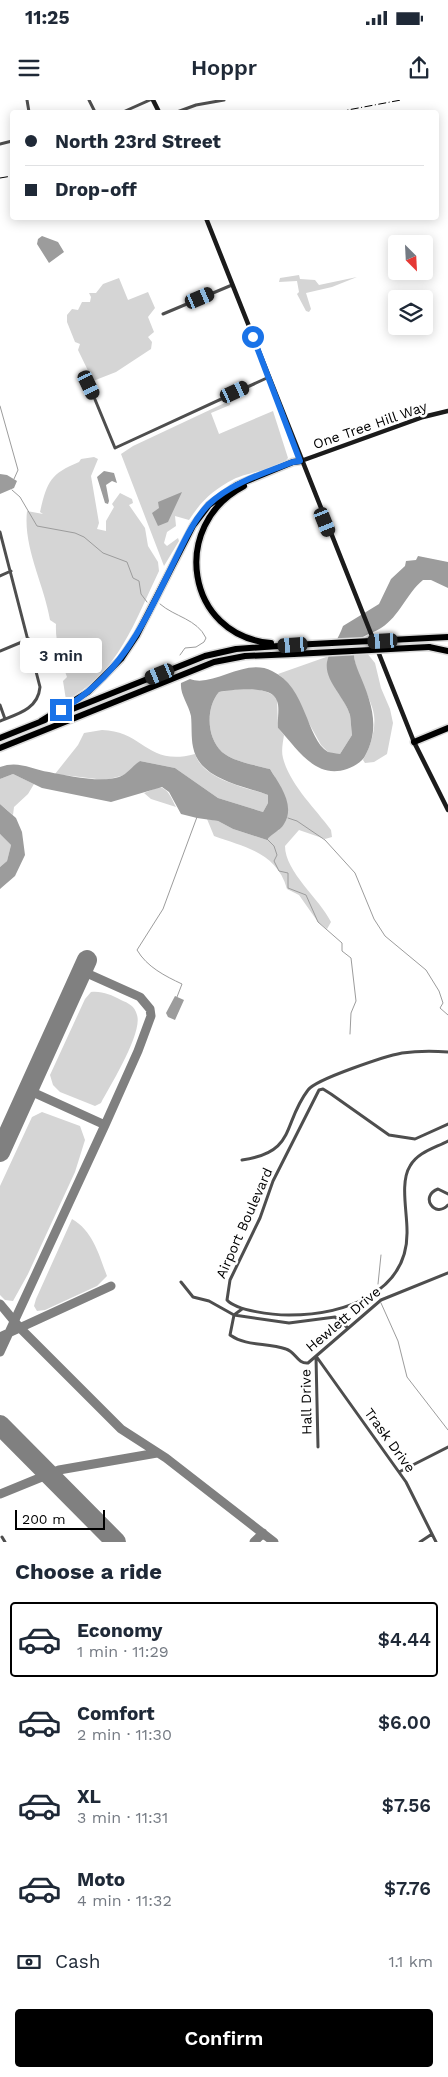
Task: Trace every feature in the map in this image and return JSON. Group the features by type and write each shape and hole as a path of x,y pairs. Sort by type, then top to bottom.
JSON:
{"highway":[{"path":"293,645 252,639 236,632 220,620 202,592 196,573 196,558 203,527 221,502 238,489 295,465 300,461"},
{"path":"41,721 88,692 121,660 137,635 193,526 208,505 237,485 293,462 300,461"},
{"path":"0,738 205,656 236,649 448,637"},
{"path":"0,748 214,662 245,656 448,646"},
{"path":"429,647 448,651"},
{"path":"414,742 448,728"},
{"path":"414,742 424,741 448,732"}],"main road":[{"path":"207,220 300,461 414,742 448,810"},
{"name":"One Tree Hill Way","path":"300,461 402,424 448,411"}],"street":[{"path":"128,110 151,100"},
{"path":"182,110 196,105 224,100"},
{"path":"163,314 232,286"},
{"path":"89,385 115,448 269,377"},
{"path":"0,532 40,683 39,695 28,710 0,721"},
{"path":"0,576 11,572"},
{"path":"0,650 28,639"},
{"path":"0,706 5,719"},
{"path":"242,1160 261,1158 280,1145 290,1129 307,1091 314,1084 325,1078 402,1053 448,1052"},
{"name":"Airport Boulevard","path":"243,1308 227,1300 227,1288 260,1218 273,1181 319,1090 323,1089 331,1094 389,1135 415,1139 448,1124"},
{"path":"234,1316 243,1308 282,1315 310,1314 357,1303 379,1292 395,1272 405,1251 407,1232 405,1184 408,1169 421,1154 448,1142"},
{"path":"447,1192 434,1190 430,1195 429,1202 432,1208 439,1210 448,1205"},
{"name":"Hewlett Drive","path":"234,1316 230,1335 240,1342 288,1349 304,1363 316,1356 386,1297 448,1273"},
{"path":"181,1282 193,1297 209,1301 234,1316 289,1323 335,1317 348,1328"},
{"name":"Hall Drive","path":"316,1356 318,1447"},
{"name":"Trask Drive","path":"316,1356 412,1492 436,1542"},
{"path":"399,1472 448,1447"},
{"path":"420,1542 432,1534"},
{"path":"2,1537 5,1542"}],"shaded area":[{"path":"42,236 58,242 64,252 49,263 37,244 38,239"},
{"path":"299,275 300,279 315,280 319,285 357,277 332,287 306,293 311,309 309,312 306,311 297,294 299,292 297,281 279,282 280,278"},
{"path":"119,278 128,300 148,292 155,308 148,317 154,332 148,337 152,342 151,349 116,372 93,381 78,350 80,344 75,342 67,322 67,315 72,309 78,310 82,302 90,302 91,297 89,293 96,293 103,284"},
{"path":"231,400 230,405 211,413 219,434 273,411 288,458 271,468 234,479 220,487 203,501 189,520 175,516 176,526 167,532 164,543 167,546 178,538 179,541 164,566 121,454 133,446"},
{"path":"94,457 98,459 91,476 99,523 97,529 106,531 106,521 114,507 112,504 120,493 132,499 133,503 129,505 145,528 148,546 158,562 159,571 133,627 112,661 84,689 66,700 63,681 67,677 56,637 56,624 50,620 31,552 28,539 27,511 43,514 40,512 51,480 81,459"},
{"path":"104,471 114,473 117,483 112,481 106,485 108,504 105,503 97,477"},
{"path":"0,474 7,475 17,481 14,488 0,494"},
{"path":"182,492 168,522 158,526 152,513 159,508 158,502"},
{"path":"418,556 448,562 448,588 431,580 423,580 388,623 363,637 357,643 354,650 355,660 370,704 373,724 370,745 364,758 357,764 347,769 336,771 325,770 308,760 278,728 278,704 274,696 268,692 251,689 233,690 219,692 215,698 210,714 210,722 213,738 217,746 222,752 232,758 270,769 285,795 288,810 287,817 284,824 267,840 233,829 218,821 181,814 169,792 162,787 111,802 42,788 13,774 0,779 0,767 13,764 75,777 112,779 125,774 140,761 175,768 218,798 263,812 268,803 268,795 234,784 212,774 203,767 197,758 192,743 190,711 181,683 190,679 199,681 209,680 251,668 262,668 272,671 284,679 292,689 321,745 328,752 340,754 352,735 351,720 347,708 329,676 327,662 330,653 343,626 379,604 391,579 405,566 406,561 416,560"},
{"path":"358,642 375,663 393,723 387,754 374,762 365,763 363,760 372,739 374,715 356,668 354,658"},
{"path":"329,656 328,672 350,715 352,735 340,754 329,753 321,745 285,680 278,674"},
{"path":"237,689 263,691 277,698 278,728 284,735 282,752 286,768 297,787 331,830 332,837 325,839 299,830 285,846 291,866 331,922 327,929 318,922 299,895 287,889 276,867 268,859 248,848 214,836 207,819 218,821 233,829 267,840 272,833 279,830 275,777 270,769 232,758 222,752 213,738 210,714 215,698 219,692"},
{"path":"102,730 128,736 166,756 179,757 195,754 200,763 216,776 268,795 268,803 263,812 218,798 175,768 140,761 125,775 105,780 55,774 78,745 84,733"},
{"path":"13,774 34,784 28,794 14,807 13,815 0,804 0,779"},
{"path":"159,787 167,792 176,807 151,799 144,793"},
{"path":"0,804 16,818 22,832 25,855 15,876 0,889 0,867 7,861 11,845 0,834"},
{"path":"0,834 11,845 7,861 0,867"},
{"path":"91,992 114,996 129,1004 136,1012 138,1023 131,1046 118,1072 101,1103 95,1106 60,1092 53,1085 50,1075 85,999"},
{"path":"175,996 184,1000 175,1020 168,1017 166,1013"},
{"path":"42,1112 80,1126 85,1140 75,1172 28,1274 13,1301 5,1300 0,1295 0,1186 32,1117"},
{"path":"72,1219 90,1237 107,1276 97,1286 45,1310 37,1311 34,1306 36,1299"}],"waterway":[{"path":"0,406 18,470 14,479"},
{"path":"12,490 20,497 37,526 75,533 84,537 103,553 127,562 133,578 139,581 141,594 147,602"},
{"path":"160,604 197,626 206,638 204,642 196,647 185,648 180,655"},
{"path":"177,997 182,984 151,966 137,950 163,909 197,817"},
{"path":"288,818 297,821 325,840 355,873 374,919 385,936 426,970 439,991 443,1003 440,1008 448,1015"},
{"path":"267,839 274,846 277,855 274,861 279,871 288,873 288,888 306,895 318,922 342,943 342,951 351,958 356,1001 351,1013 350,1034"},
{"path":"378,1284 381,1255"},
{"path":"381,1303 398,1341 407,1377 448,1430"}],"taxiway":[{"path":"0,1352 105,1125 138,1051 151,1016 150,1009 140,997 82,971"},
{"path":"28,1090 105,1125"},
{"path":"0,1337 111,1286"},
{"path":"0,1304 20,1328 121,1429 166,1458 274,1542"},
{"path":"0,1494 59,1470 157,1453"},
{"path":"254,1542 263,1533"}],"runway":[{"path":"0,1152 87,960"},
{"path":"0,1425 116,1542"}],"railway":[{"path":"348,110 401,100"},
{"path":"0,178 10,176"}],"route":[{"path":"61,710 71,705 97,685 129,649 193,526 208,505 237,485 293,462 300,461 253,337"}]}
